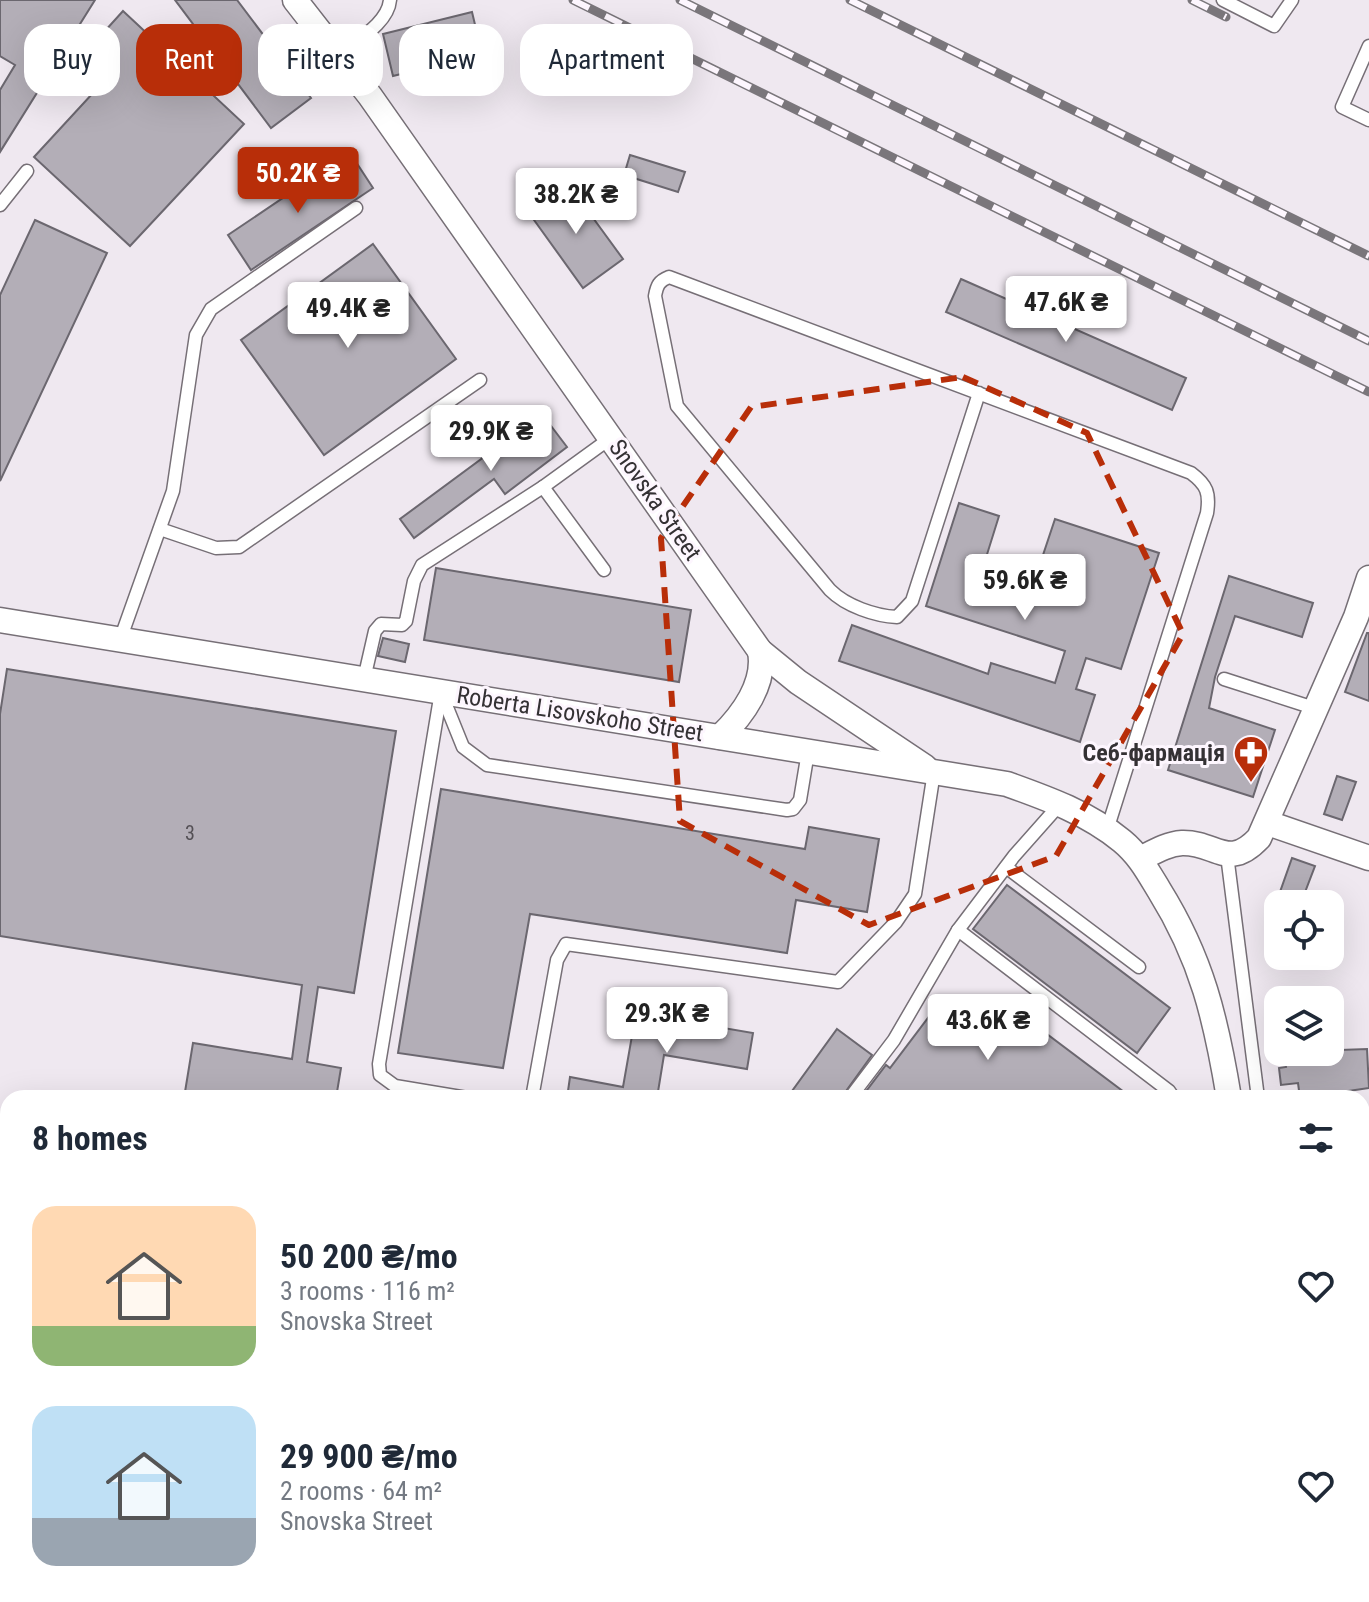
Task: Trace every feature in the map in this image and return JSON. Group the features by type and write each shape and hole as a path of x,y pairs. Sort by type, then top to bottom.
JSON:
{"street":[{"name":"Snovska Street","path":"295,0 313,24"},
{"name":"Snovska Street","path":"367,96 612,437 760,651 798,682 934,772"},
{"path":"1140,859 1168,845 1185,843 1227,855 1247,851 1268,823 1317,709 1362,619 1369,578"},
{"name":"Roberta Lisovskoho Street","path":"0,620 1007,784 1061,803 1107,830 1140,859 1198,963 1217,1021 1228,1090"},
{"path":"720,737 740,715 755,688 763,664 760,651"},
{"path":"1268,823 1369,858"}],"lane":[{"path":"376,24 389,10 390,0"},
{"path":"1223,0 1274,26 1292,0"},
{"path":"1369,46 1342,107 1369,120"},
{"path":"0,205 27,171"},
{"path":"120,640 173,491 196,335 203,321 211,309 356,208"},
{"path":"979,393 912,601 897,617 886,616 842,601 830,590 677,406 655,296 657,287 661,280 669,277 979,393 1191,473 1205,483 1209,497 1107,830"},
{"path":"160,529 216,548 239,547 480,380"},
{"path":"364,679 375,631 381,624 402,625 406,621 414,581 422,565 543,487 612,437"},
{"path":"543,487 604,570"},
{"path":"1224,679 1317,709"},
{"path":"441,692 463,747 487,765 787,810 793,809 800,800 808,752"},
{"path":"419,1090 395,1086 380,1075 379,1064 441,692"},
{"path":"533,1090 557,960 566,944 838,982 896,922 915,894 934,772"},
{"path":"856,1090 894,1040 958,930 1006,867 1061,803"},
{"path":"1227,855 1257,1090"},
{"path":"1006,867 1139,967"},
{"path":"958,930 1168,1090"}],"highlighted area":[{"path":"963,377 1087,433 1183,634 1056,856 869,925 680,821 661,538 751,407"}],"building":[{"path":"0,0 95,0 80,24 24,24 24,96 35,96 0,152 0,90 15,65 0,56"},
{"path":"175,0 237,0 258,28 258,96 311,98 271,128 242,89 242,24 193,24"},
{"path":"123,11 137,24 136,96 214,96 244,124 130,246 34,157 90,96 120,96 120,24 111,24"},
{"path":"472,12 475,24 423,24"},
{"path":"399,30 399,75 393,76 383,34"},
{"path":"630,155 685,172 678,192 624,175"},
{"path":"356,162 373,188 251,270 228,235 314,177 320,186"},
{"path":"569,185 623,259 583,288 529,213"},
{"path":"35,220 107,253 0,481 0,295"},
{"path":"373,244 456,359 324,455 241,340"},
{"path":"961,279 1186,378 1172,410 946,312"},
{"path":"542,414 567,447 505,494 494,479 414,538 400,519"},
{"path":"959,503 999,516 979,580 1029,597 1055,519 1159,553 1121,669 1086,658 1076,689 1095,695 1080,742 839,661 852,625 988,674 991,663 1055,683 1065,651 926,606"},
{"path":"436,568 691,610 679,682 424,640"},
{"path":"1229,576 1313,603 1302,637 1235,616 1215,677 1209,708 1275,730 1253,797 1168,770"},
{"path":"1369,633 1369,701 1345,692"},
{"path":"383,638 409,644 405,662 378,656"},
{"path":"7,669 396,731 354,993 318,987 307,1062 341,1068 337,1090 185,1090 193,1043 292,1059 302,985 0,936 0,714"},
{"path":"1337,776 1356,782 1342,820 1324,814"},
{"path":"441,789 805,849 809,827 879,839 867,912 796,900 787,953 530,914 503,1068 398,1053"},
{"path":"1292,858 1315,866 1306,890 1281,890"},
{"path":"1007,885 1170,1008 1137,1053 973,929"},
{"path":"943,998 983,1028 1003,1001 1121,1090 867,1090 886,1065 890,1068"},
{"path":"636,1013 753,1033 747,1069 664,1055 658,1090 568,1090 570,1077 623,1087"},
{"path":"837,1029 872,1055 847,1090 793,1090"},
{"path":"1367,1049 1369,1088 1299,1090 1298,1083 1281,1085 1279,1068 1344,1066 1344,1050"}],"railway":[{"path":"573,0 1369,392"},
{"path":"680,0 1369,341"},
{"path":"850,0 1369,256"},
{"path":"1192,0 1226,17"}],"place":[{"name":"Себ-фармація","path":"1251,784"}]}
